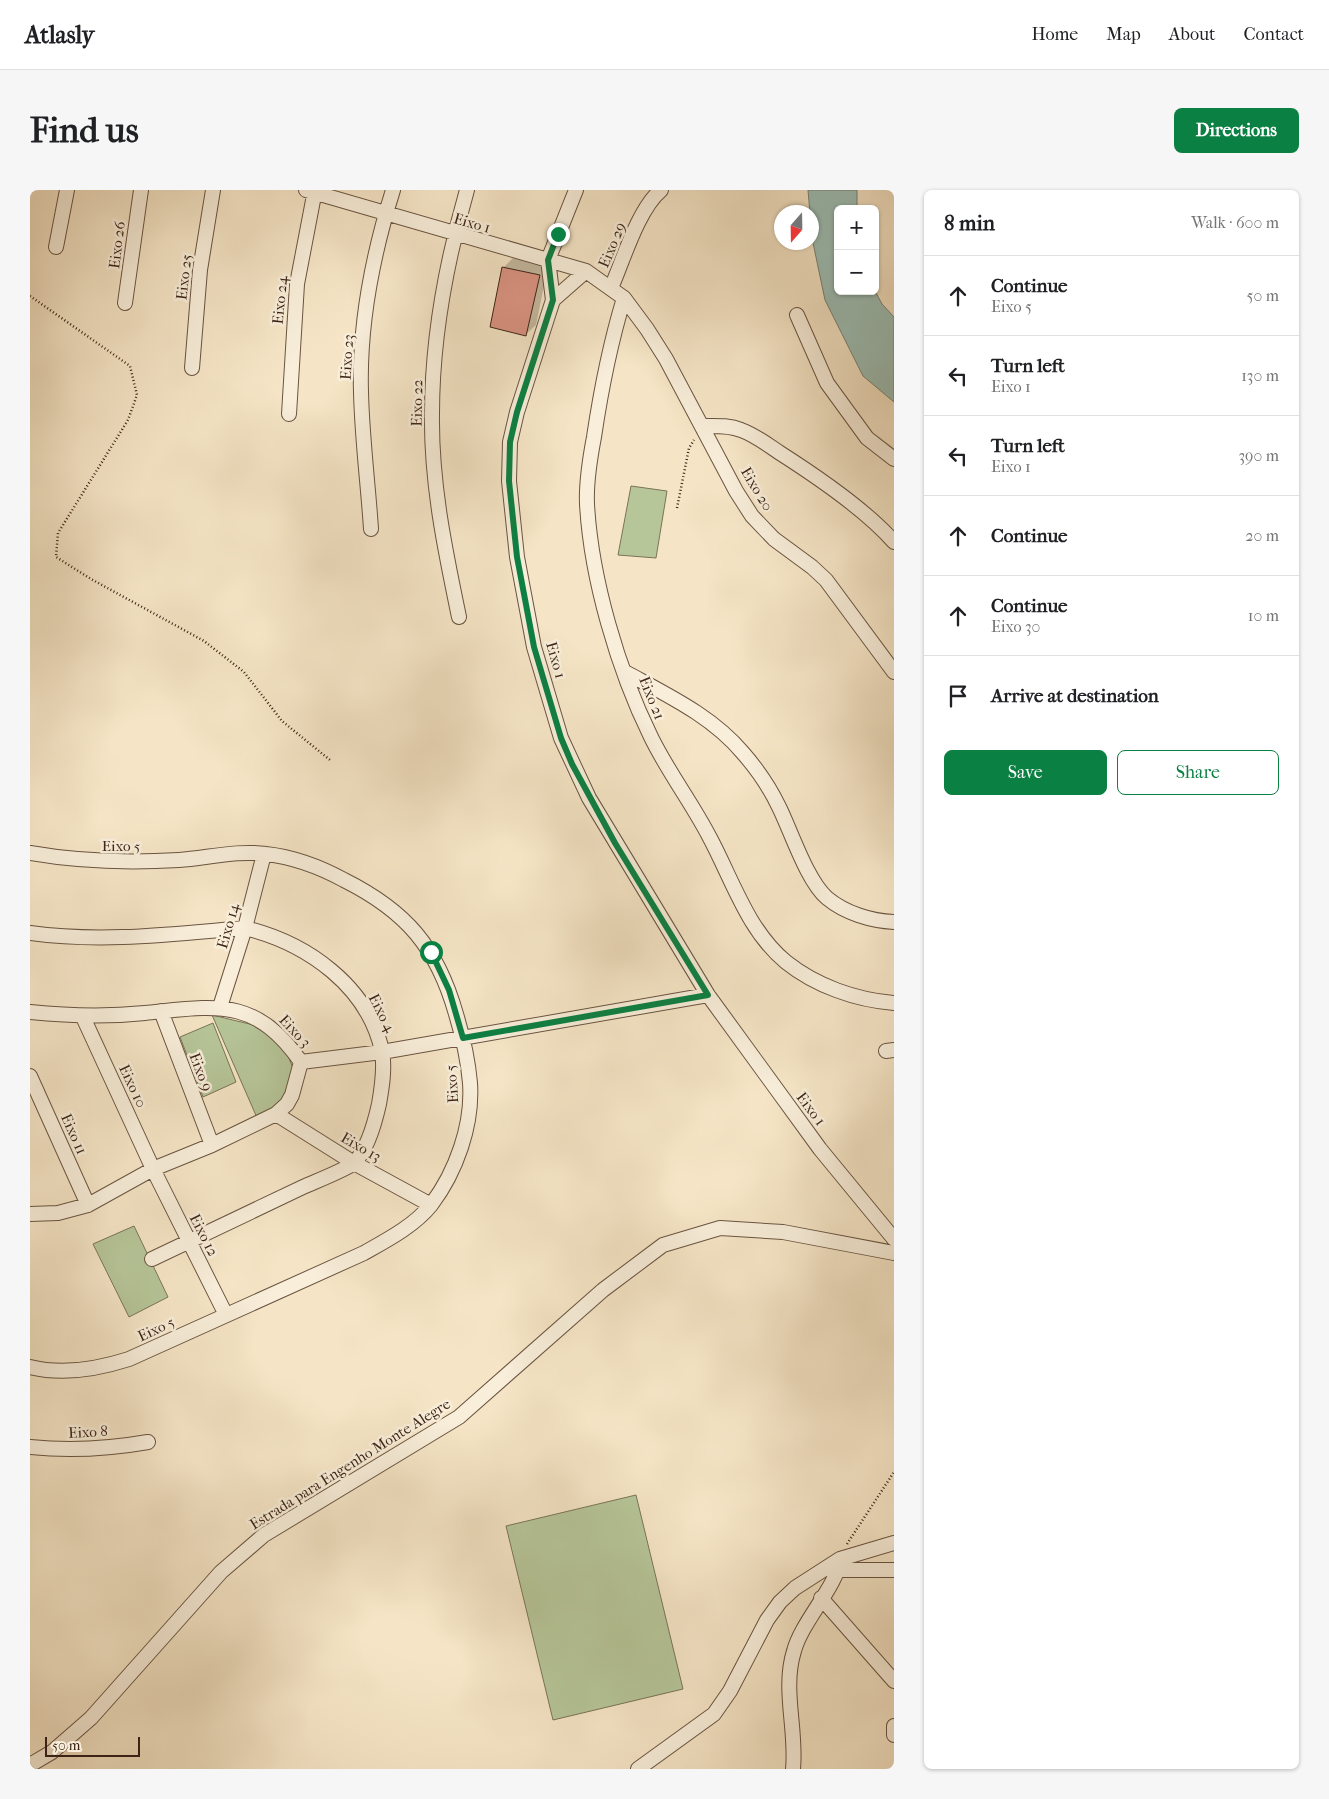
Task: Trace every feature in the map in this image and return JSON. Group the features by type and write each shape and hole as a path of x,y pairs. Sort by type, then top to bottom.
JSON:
{"street":[{"path":"56,248 67,190"},
{"name":"Eixo 26","path":"125,303 141,190"},
{"name":"Eixo 25","path":"192,368 200,270 213,190"},
{"name":"Eixo 23","path":"371,529 362,424 362,371 370,285 386,214 394,190"},
{"name":"Eixo 22","path":"459,617 443,542 432,415 438,322 454,235 467,190"},
{"path":"553,300 548,260 576,190"},
{"name":"Eixo 29","path":"611,288 638,224 649,204 661,190"},
{"name":"Eixo 1","path":"312,191 454,235 586,271 624,298"},
{"name":"Eixo 24","path":"289,414 297,284 312,191"},
{"path":"553,300 586,271"},
{"name":"Eixo 20","path":"624,298 666,359 703,426 736,492 752,516 774,539 812,567 826,580 894,672"},
{"name":"Eixo 21","path":"624,298 614,333 597,415 587,501 592,551 598,585 625,672 651,737 710,838 755,925 766,940 785,961 820,983 860,997 894,1003"},
{"name":"Eixo 1","path":"553,300 517,412 510,442 509,481 517,557 534,647 561,738 572,764 615,843 708,995 820,1149 894,1239"},
{"path":"797,315 827,383 867,438 894,459"},
{"path":"703,426 736,428 764,442 814,476 866,516 894,542"},
{"path":"625,672 708,720 743,753 759,772 779,806 814,881 826,897 860,915 879,921 894,922"},
{"name":"Eixo 5","path":"30,854 107,863 264,854 311,865 337,876 378,898 398,913 425,943 437,961 449,990 463,1038 470,1074 470,1111 456,1159 431,1205 418,1218 389,1239 364,1253 129,1359 104,1366 63,1370 30,1367"},
{"name":"Eixo 14","path":"220,1007 245,928 264,854"},
{"name":"Eixo 4","path":"30,933 61,937 113,939 245,928 287,942 330,968 343,981 364,1009 373,1025 382,1052 381,1089 378,1111 365,1145 354,1163"},
{"path":"301,1062 382,1052 708,995"},
{"name":"Eixo 3","path":"30,1012 84,1017 220,1007 266,1023 279,1034 301,1062 292,1095 287,1104 276,1114 212,1145 153,1170 88,1205 58,1213 30,1214"},
{"name":"Eixo 9","path":"161,1010 212,1145"},
{"name":"Eixo 10","path":"84,1017 153,1170"},
{"name":"Eixo 11","path":"30,1076 88,1205"},
{"name":"Eixo 13","path":"276,1114 354,1163 431,1205"},
{"path":"152,1259 354,1163"},
{"name":"Eixo 12","path":"153,1170 226,1315"},
{"name":"Estrada para Engenho Monte Alegre","path":"30,1765 52,1752 91,1718 221,1572 264,1535 458,1417 603,1290 662,1245 720,1228 783,1232 894,1253"},
{"name":"Eixo 8","path":"30,1448 71,1451 119,1447 148,1442"},
{"path":"638,1769 714,1714 730,1691 756,1637 780,1602 809,1577 894,1543"},
{"path":"839,1565 894,1570"},
{"path":"793,1765 789,1673 797,1640 839,1565"},
{"path":"821,1598 894,1681"},
{"path":"894,1726 894,1735"}],"path":[{"path":"30,296 130,366 137,395 128,420 58,533 56,557 91,579 204,641 244,672 282,721 330,760"},
{"path":"677,508 689,448 703,426"},
{"path":"839,1565 894,1472"}],"green space":[{"path":"631,486 667,491 656,558 618,555"},
{"path":"212,1015 262,1027 284,1046 293,1068 283,1100 258,1120"},
{"path":"213,1023 236,1082 203,1097 180,1037"},
{"path":"134,1226 168,1297 129,1317 93,1244"},
{"path":"636,1495 683,1689 553,1720 506,1526"}],"water":[{"path":"808,190 857,190 857,205 834,205 834,295 877,295 882,304 894,317 894,402 863,376 825,300 815,250 819,250 819,205 809,205"}],"building":[{"path":"502,267 540,275 526,336 490,327"}],"route":[{"path":"431,952 437,961 449,990 463,1038 708,995 589,798 561,738 534,647 517,557 509,481 510,442 530,367 553,300 548,260 558,234"}]}
